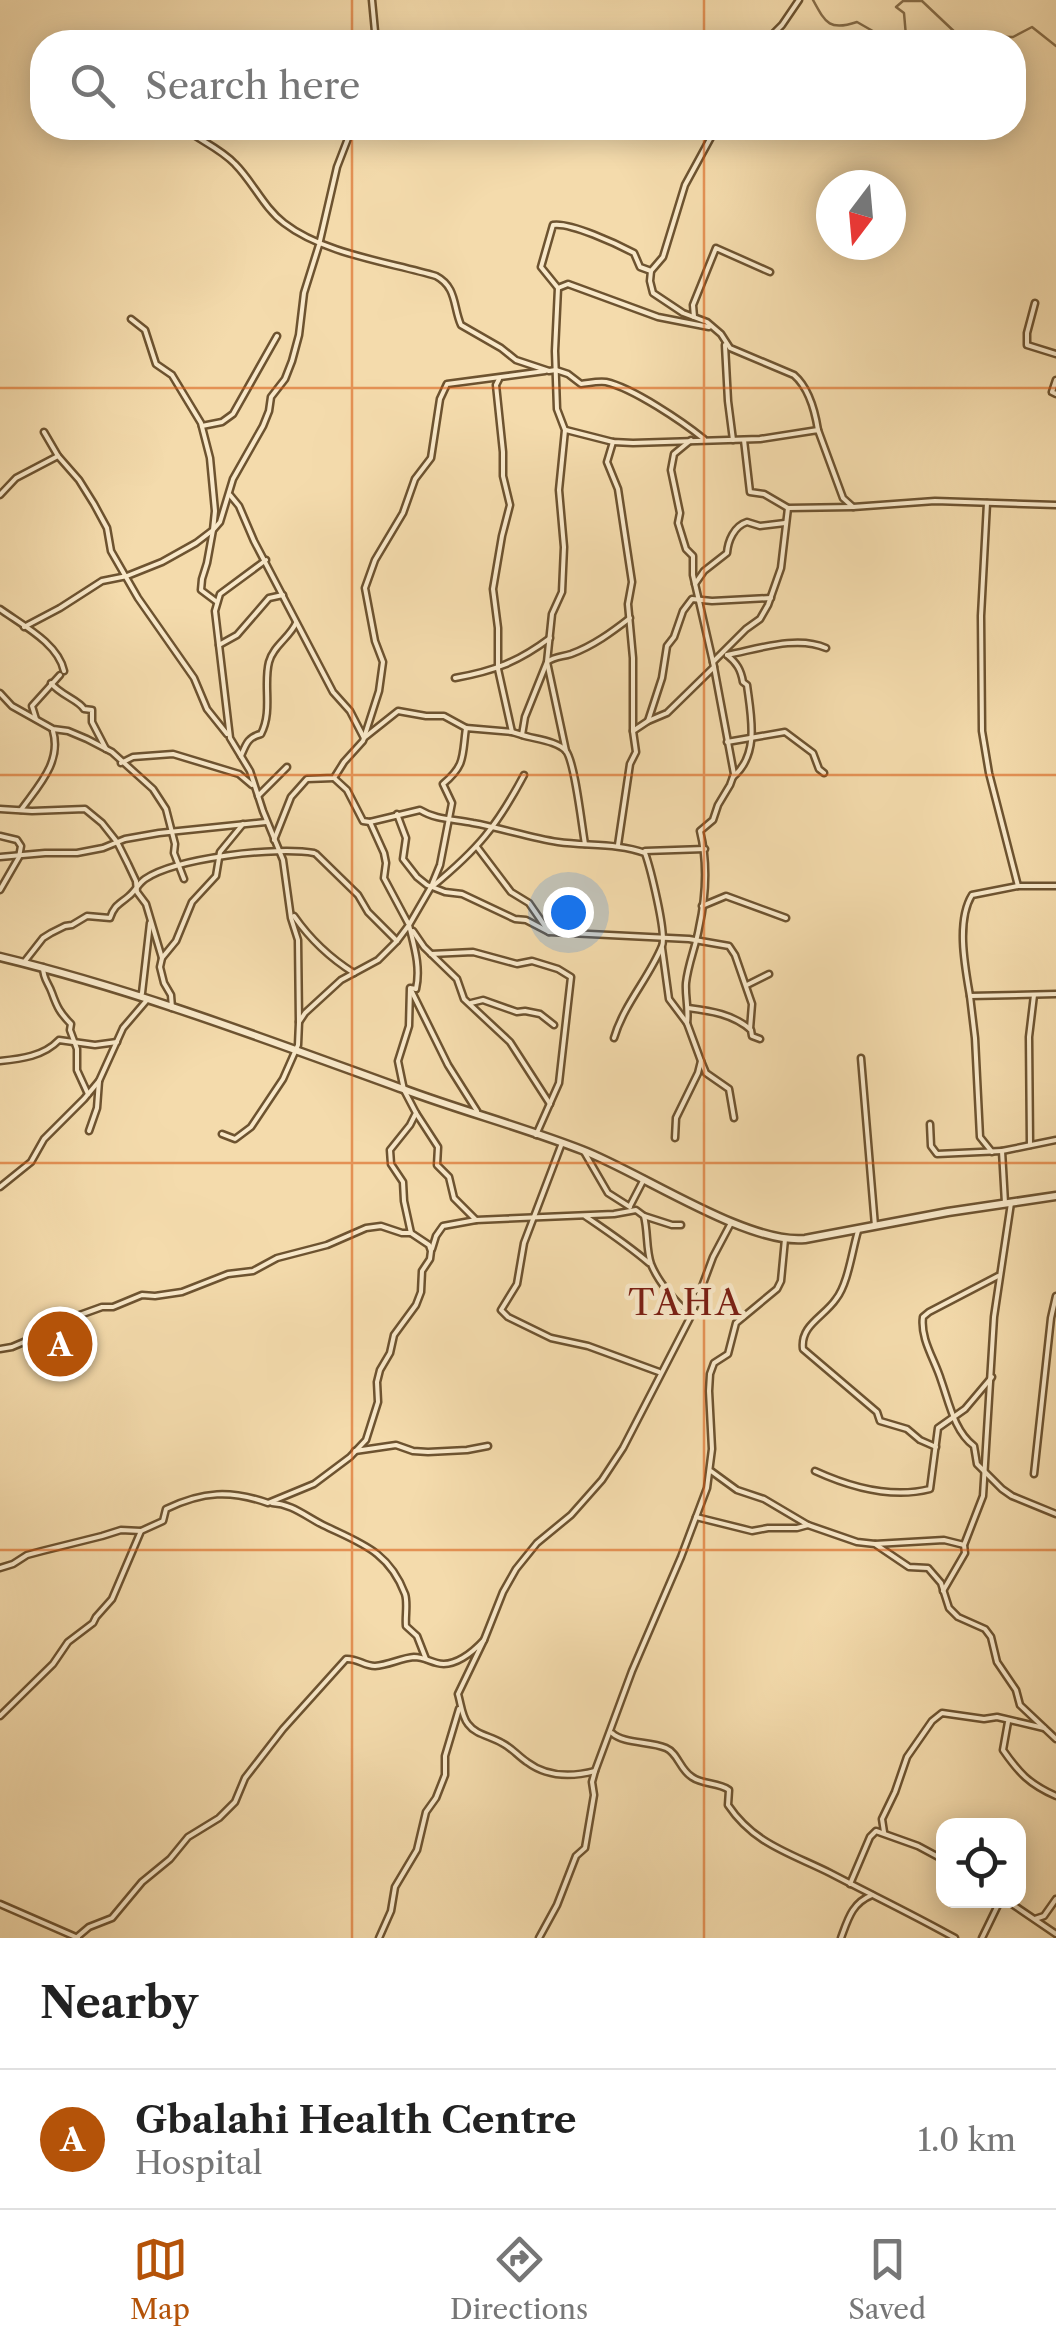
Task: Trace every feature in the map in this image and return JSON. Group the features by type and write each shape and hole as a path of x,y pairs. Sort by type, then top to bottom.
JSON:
{"street":[{"path":"372,0 375,30"},
{"path":"777,30 799,0"},
{"path":"202,140 238,166 282,222 320,242 446,281 462,325 516,360 568,374 582,384 604,382 631,392 704,440"},
{"path":"24,627 102,582 162,562 196,543 220,522 233,479 263,426 271,397 285,379 292,361 300,335 304,293 348,140"},
{"path":"710,140 685,186 663,257 651,272 654,293 714,328 730,348 785,370 801,382 843,498 853,508"},
{"path":"522,735 547,662 552,614 562,592 564,547 559,490 565,430 557,409 553,371 558,288 541,267 553,224 560,223 634,252 640,267 651,272"},
{"path":"694,317 692,305 716,248 770,272"},
{"path":"558,288 568,284 658,317 714,328"},
{"path":"1036,303 1027,345 1056,354"},
{"path":"130,319 145,330 156,364 172,375 202,426 210,458 214,511 202,590 218,602"},
{"path":"202,426 222,422 233,414 277,336"},
{"path":"725,342 733,440"},
{"path":"364,738 379,691 383,662 365,588 375,560 403,513 415,479 430,458 440,399 447,384 553,371"},
{"path":"499,376 496,385 503,476 510,505 493,590 498,669 512,732"},
{"path":"1056,380 1052,392 1056,394"},
{"path":"565,430 633,443 744,440 818,430"},
{"path":"44,432 94,504 112,551 144,607 194,678 207,709 250,772 284,860 298,940 296,1050 283,1079 251,1127 235,1139 222,1134"},
{"path":"691,440 674,454 670,470 680,512 678,524 686,549 693,556 692,575 714,664 732,778"},
{"path":"744,440 750,492 764,494 788,508 853,508 935,501 1056,505"},
{"path":"614,442 607,462 618,489 630,562 628,604 636,752 630,764 618,847"},
{"path":"0,494 16,478 58,456"},
{"path":"230,493 333,692 350,711 364,738"},
{"path":"988,503 981,616 982,731 1018,886"},
{"path":"633,732 667,713 760,619 772,598 781,568 788,508"},
{"path":"695,584 704,571 727,553 736,526 747,522 760,526 787,523"},
{"path":"230,738 214,611 220,594 266,560"},
{"path":"220,645 237,635 269,598 283,595"},
{"path":"648,721 662,678 667,646 692,600 772,598"},
{"path":"0,609 61,659 62,673 32,706 36,719"},
{"path":"547,662 602,639 630,618"},
{"path":"241,756 247,741 261,734 266,724 268,664 273,651 296,623"},
{"path":"455,678 498,669 525,657 550,638"},
{"path":"725,655 779,643 814,642 826,648"},
{"path":"687,1023 686,984 705,888 705,849 700,831 713,820 732,778 747,760 751,739 747,686 735,661 725,655"},
{"path":"547,662 572,766 584,844"},
{"path":"51,684 84,709 92,710 92,722 106,749"},
{"path":"0,693 12,706 53,729 68,731 106,749 154,790 166,809 174,853 184,878"},
{"path":"334,778 364,738 398,712 444,716 466,728 512,732 566,751"},
{"path":"299,1022 341,980 378,960 397,941 432,887 452,803 443,784 461,765 466,728"},
{"path":"20,810 50,768 56,752 53,729"},
{"path":"727,742 785,732 813,754 824,773"},
{"path":"121,762 172,754 240,774 255,786"},
{"path":"258,796 287,767"},
{"path":"432,887 477,848 524,774"},
{"path":"274,840 291,797 307,779 334,778 347,790 363,822 420,810 449,820 494,826 556,842 640,851 705,849"},
{"path":"0,809 85,808 102,823 117,842 136,881 136,892 146,904 172,1008"},
{"path":"397,814 406,838 404,859 417,877 432,887 462,894 548,932 730,946 752,1004 752,1036 760,1039"},
{"path":"0,857 78,854 133,837 268,822"},
{"path":"370,822 384,852 384,878 414,935 457,979 464,999 510,1042 550,1104"},
{"path":"162,958 176,942 192,902 214,879 220,852 243,824"},
{"path":"0,836 18,840 21,846 0,890"},
{"path":"477,848 511,892 529,903 548,932"},
{"path":"614,1038 664,938 647,856 640,851"},
{"path":"24,963 43,938 87,916 110,918 113,908 144,879 180,864 238,853 315,853 397,941"},
{"path":"992,1152 980,1136 975,1038 964,966 964,906 972,895 1018,886 1056,886"},
{"path":"702,906 726,896 786,918"},
{"path":"291,912 333,960 354,973"},
{"path":"0,1187 31,1162 44,1139 99,1081 123,1028 143,998 150,919"},
{"path":"410,925 418,962 416,989 410,988"},
{"path":"662,946 669,999 687,1023 706,1073 729,1089 734,1118"},
{"path":"431,954 473,952 517,964 532,961 572,977 559,1082 536,1134"},
{"path":"0,957 143,998 583,1150 732,1222 785,1240 1056,1196"},
{"path":"43,967 42,976 54,995 54,1006 71,1024 77,1070 88,1094"},
{"path":"746,985 769,974"},
{"path":"410,988 409,1026 398,1061 404,1090 438,1146 438,1169 449,1178 454,1198 476,1220"},
{"path":"410,988 448,1065 480,1116"},
{"path":"970,996 1056,994"},
{"path":"1030,1145 1034,995"},
{"path":"470,1003 483,1000 512,1012 540,1014 554,1025"},
{"path":"688,1008 718,1012 750,1028"},
{"path":"0,1062 51,1049 58,1040 96,1045 117,1042"},
{"path":"862,1058 875,1226"},
{"path":"675,1138 676,1118 701,1061"},
{"path":"89,1131 97,1108 99,1081"},
{"path":"412,1233 403,1182 391,1164 390,1150 416,1113"},
{"path":"930,1124 931,1146 938,1154 1002,1151 1056,1140"},
{"path":"562,1143 533,1218 516,1284 502,1310 508,1317 551,1338 588,1346 660,1372"},
{"path":"583,1150 608,1193 629,1209"},
{"path":"944,1591 965,1553 964,1546 983,1496 994,1317 1008,1203 1002,1151"},
{"path":"629,1209 644,1178"},
{"path":"268,1503 314,1484 366,1440 378,1402 380,1370 394,1335 416,1306 422,1271 443,1226 476,1220 614,1214 629,1209 672,1225 682,1224"},
{"path":"585,1216 610,1235 624,1240 652,1266 674,1300 691,1316"},
{"path":"644,1216 652,1266"},
{"path":"595,1771 558,1774 532,1766 508,1746 469,1726 458,1694 516,1569 602,1480 623,1448 691,1316 712,1258 732,1222"},
{"path":"0,1349 45,1334 102,1307 142,1296 182,1292 228,1274 253,1271 277,1258 326,1245 366,1228 381,1226 412,1233 431,1251"},
{"path":"858,1229 839,1297 807,1328 802,1336 803,1349 877,1412 880,1421 907,1428 936,1447"},
{"path":"539,1938 576,1856 586,1848 595,1771 711,1470 710,1374 714,1363 728,1354 736,1323 782,1280 785,1240"},
{"path":"999,1275 929,1312 922,1325 924,1336 954,1417 966,1440 974,1446 977,1464 1012,1496 1056,1514"},
{"path":"1034,1474 1056,1296"},
{"path":"815,1471 876,1491 915,1493 930,1489 938,1428 965,1409 992,1377"},
{"path":"355,1452 396,1445 428,1452 488,1446"},
{"path":"711,1470 737,1490 764,1499 808,1526 856,1542 944,1540 964,1546"},
{"path":"0,1568 42,1550 114,1532 140,1531 162,1521 166,1509 194,1499 241,1494 286,1504 348,1534 387,1561 407,1598 406,1626 417,1636 426,1659"},
{"path":"696,1517 752,1531 808,1526"},
{"path":"0,1716 112,1599 140,1531"},
{"path":"875,1544 908,1567 928,1568 941,1583 948,1608 985,1629 1020,1705 1056,1739"},
{"path":"0,1904 77,1938 89,1926 112,1918 142,1882 170,1860 188,1838 236,1802 245,1778 346,1659 355,1658 370,1666 416,1657 438,1664 455,1662 484,1640"},
{"path":"379,1938 392,1912 395,1887 418,1850 426,1812 445,1775 445,1756 461,1704"},
{"path":"884,1832 882,1819 907,1756 942,1713 997,1717 1044,1728"},
{"path":"1008,1720 1002,1750 1034,1786 1056,1796"},
{"path":"611,1732 619,1740 634,1740 672,1751 682,1770 696,1780 725,1785 734,1815 764,1842 955,1938"},
{"path":"850,1884 876,1830 936,1856"},
{"path":"841,1938 859,1900 872,1895"},
{"path":"1035,1920 1044,1916 1056,1899"},
{"path":"982,1938 997,1908"},
{"path":"1017,1908 1056,1934"}],"waterway":[{"path":"813,0 830,23 841,26 857,22 871,30"},
{"path":"905,30 904,13 896,7 903,1 922,1 953,30"},
{"path":"1026,30 1032,27 1056,46"}],"place":[{"name":"Gbalahi Health Centre","path":"60,1344"}],"district":[{"name":"TAHA","path":"686,1302"}]}
